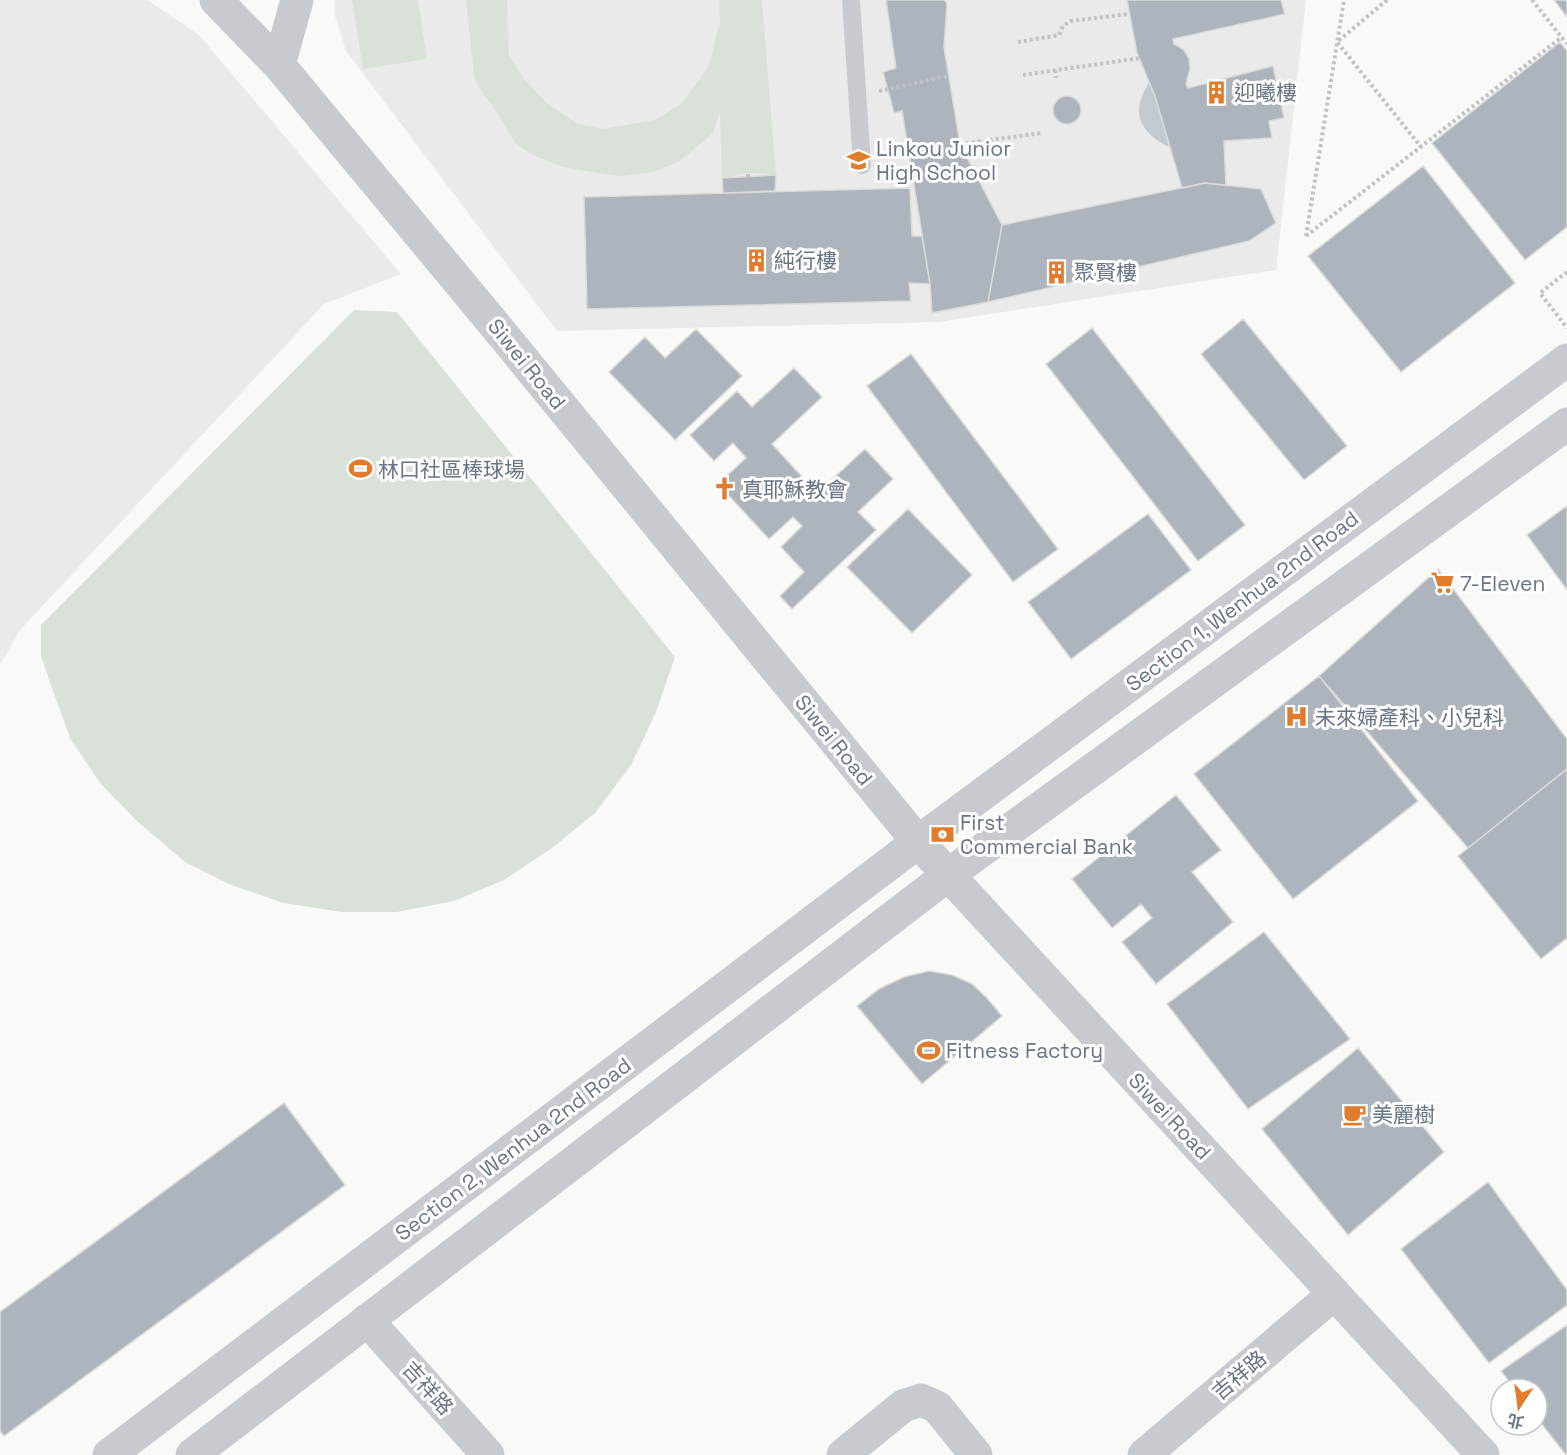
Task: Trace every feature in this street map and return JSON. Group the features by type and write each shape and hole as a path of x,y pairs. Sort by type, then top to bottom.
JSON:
{"street":[{"name":"Siwei Road","path":"216,0 279,65 511,344 918,842 1482,1455"},
{"path":"279,65 297,0"},
{"name":"Section 1, Wenhua 2nd Road","path":"918,842 1567,360"},
{"path":"192,1455 948,875 1567,424"},
{"name":"Section 2, Wenhua 2nd Road","path":"109,1455 918,842"},
{"name":"吉祥路","path":"1144,1455 1334,1294"},
{"name":"吉祥路","path":"368,1320 488,1455"},
{"path":"843,1455 903,1406 921,1400 937,1407 976,1455"}],"lane":[{"path":"851,0 862,165"}],"path":[{"path":"1344,0 1306,236 1562,37"},
{"path":"1337,42 1387,0"},
{"path":"1532,0 1567,44"},
{"path":"1018,42 1059,35 1062,26 1071,21 1129,14"},
{"path":"1337,42 1421,147"},
{"path":"1023,75 1140,58"},
{"path":"1055,70 1056,78"},
{"path":"858,96 948,76"},
{"path":"960,144 1042,133"},
{"path":"1567,272 1540,293 1567,327"}],"shaded area":[{"path":"0,0 147,0 199,35 401,274 324,304 20,630 0,665"},
{"name":"Linkou Junior High School","path":"335,0 1306,0 1276,270 939,322 557,331 346,51 335,16"},
{"path":"352,0 418,0 427,59 363,69"},
{"path":"466,0 507,0 509,56 525,80 548,104 578,124 603,129 654,120 680,105 707,69 712,56 720,24 719,0 762,0 776,175 748,173 722,178 720,112 713,133 680,161 654,172 620,176 560,166 535,156 515,143 478,86 474,75"},
{"path":"1149,82 1169,147 1148,132 1139,115 1143,95"},
{"name":"林口社區棒球場","path":"354,310 397,312 675,657 656,712 631,765 595,813 552,848 504,880 454,901 397,912 342,912 284,903 231,885 185,862 137,821 101,784 71,740 41,656 41,625"}],"building":[{"path":"886,0 945,0 947,4 944,47 960,144 1002,225 988,302 932,313 930,284 902,111 894,113 883,72 896,68"},
{"name":"迎曦樓","path":"1127,0 1281,0 1285,14 1173,39 1174,44 1183,49 1189,58 1190,69 1186,84 1188,88 1273,66 1284,118 1269,121 1272,138 1224,141 1226,185 1205,183 1182,188 1155,96 1137,53"},
{"path":"1554,0 1567,0 1567,17"},
{"path":"1560,42 1567,51 1567,227 1525,260 1432,143"},
{"path":"1067,96 1077,100 1081,110 1077,120 1067,124 1057,120 1053,110 1057,100"},
{"path":"1423,166 1515,283 1401,372 1308,256"},
{"path":"776,175 775,191 723,193 722,178"},
{"name":"聚賢樓","path":"1205,183 1261,189 1276,223 1249,241 988,302 1002,225"},
{"name":"純行樓","path":"910,188 912,236 922,236 930,284 909,283 911,301 587,309 584,197"},
{"path":"1243,319 1347,446 1304,480 1201,354"},
{"path":"1092,328 1245,525 1198,561 1046,364"},
{"path":"696,329 742,376 675,440 609,372 645,337 665,358"},
{"path":"911,354 1058,549 1013,582 867,386"},
{"path":"794,368 822,397 772,444 817,493 865,449 893,479 858,512 876,530 792,609 780,596 804,572 781,547 802,526 793,517 769,539 718,484 746,458 733,443 714,461 690,435 737,391 752,407"},
{"path":"1567,506 1567,590 1527,535"},
{"path":"908,509 972,575 912,633 847,567"},
{"path":"1148,514 1191,570 1071,659 1028,602"},
{"path":"1438,569 1567,739 1567,769 1468,848 1319,676"},
{"path":"1319,676 1418,801 1293,899 1194,774"},
{"path":"1567,769 1567,938 1541,959 1458,856"},
{"path":"1176,795 1221,850 1192,872 1233,922 1156,984 1122,942 1152,918 1141,904 1112,928 1072,879"},
{"path":"1264,932 1350,1039 1248,1109 1167,1004"},
{"name":"Fitness Factory","path":"929,971 952,975 972,984 1002,1016 922,1084 857,1006 879,989 904,977"},
{"path":"1358,1048 1444,1152 1348,1235 1262,1129"},
{"path":"284,1103 345,1185 4,1436 0,1431 0,1312"},
{"path":"1488,1182 1567,1290 1567,1305 1489,1363 1401,1249"},
{"path":"1567,1325 1567,1455 1549,1433 1549,1377 1506,1377 1501,1371"}],"place":[{"name":"迎曦樓","path":"1216,92"},
{"name":"Linkou Junior High School","path":"858,160"},
{"name":"純行樓","path":"756,260"},
{"name":"聚賢樓","path":"1056,272"},
{"name":"林口社區棒球場","path":"360,469"},
{"name":"真耶穌教會","path":"724,489"},
{"name":"7-Eleven","path":"1442,583"},
{"name":"未來婦產科、小兒科","path":"1297,717"},
{"name":"First Commercial Bank","path":"942,834"},
{"name":"Fitness Factory","path":"928,1050"},
{"name":"美麗樹","path":"1354,1114"}]}
